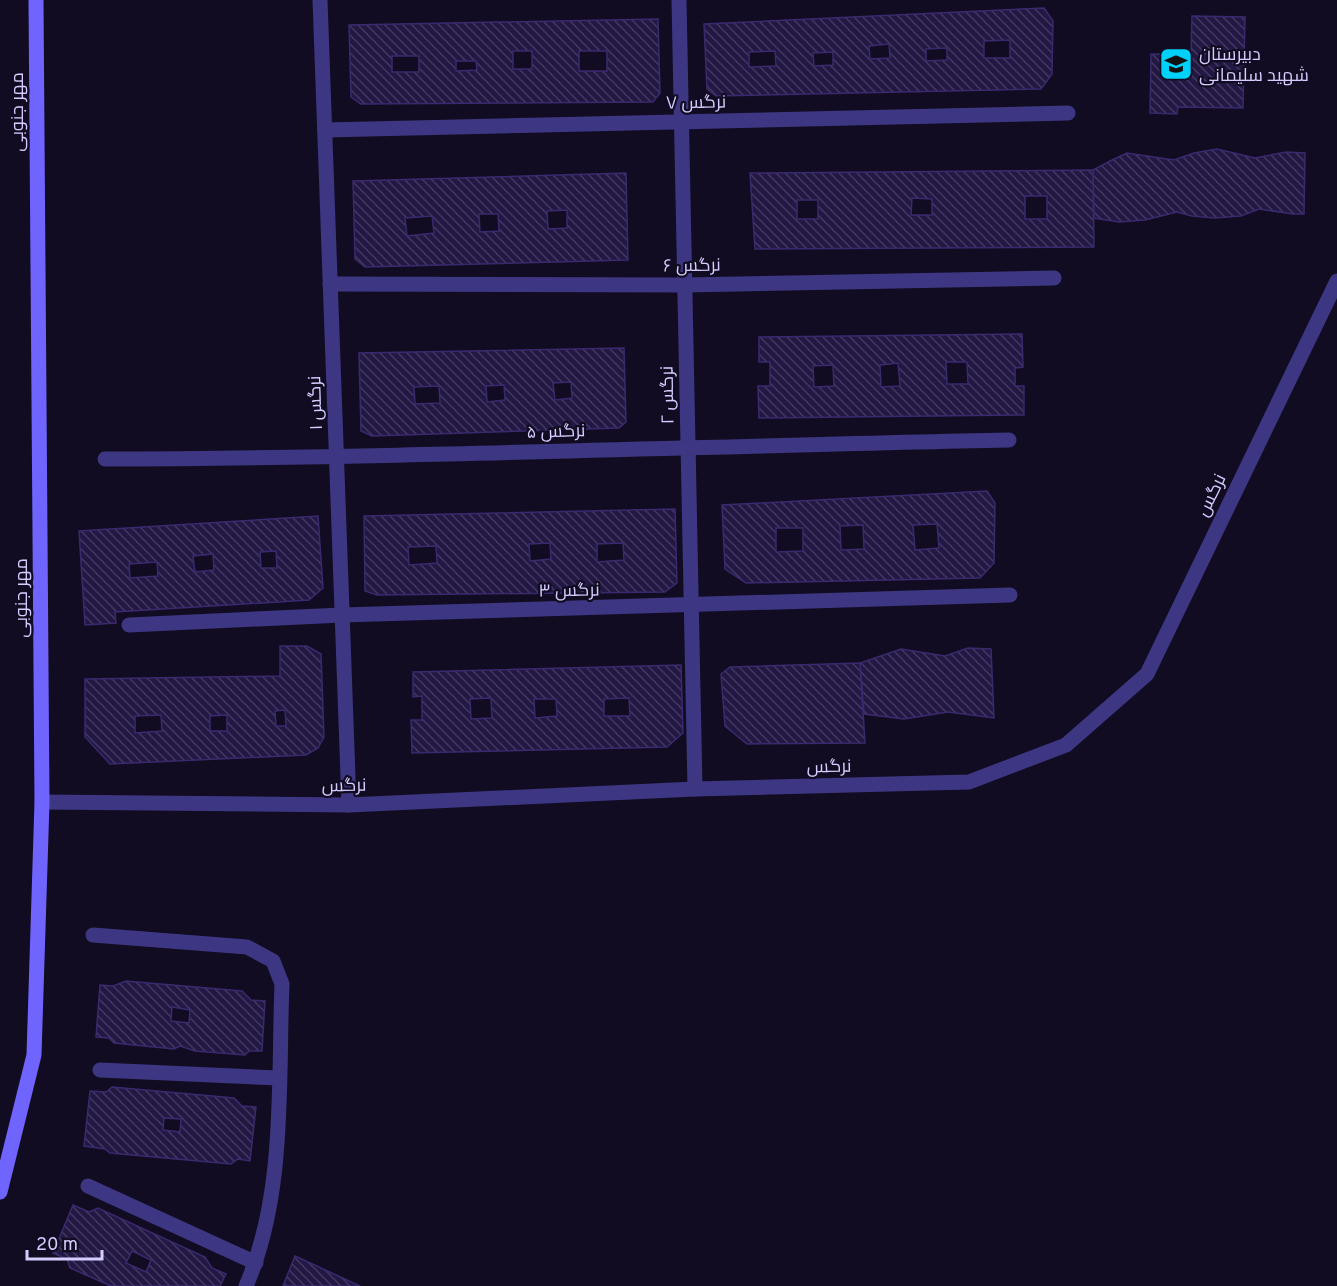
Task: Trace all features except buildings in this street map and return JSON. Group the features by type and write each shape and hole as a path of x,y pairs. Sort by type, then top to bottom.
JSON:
{"street":[{"name":"مهر جنوبی","path":"0,1192 34,1056 42,801 36,0"},
{"name":"نرگس ۱","path":"320,0 349,805"},
{"name":"نرگس ۲","path":"679,0 694,789"},
{"name":"نرگس ۷","path":"325,130 1068,113"},
{"name":"نرگس ۶","path":"330,284 685,285 1054,278"},
{"name":"نرگس","path":"42,801 349,805 694,789 969,782 1066,745 1146,674 1337,281"},
{"name":"نرگس ۵","path":"105,459 336,459 688,446 1009,440"},
{"name":"نرگس ۳","path":"129,625 342,615 1010,595"},
{"path":"93,935 247,946 273,961 282,984 274,1179 266,1227 256,1263 246,1286"},
{"path":"100,1070 278,1078"},
{"path":"88,1186 256,1263"}],"place":[{"name":"دبیرستان شهید سلیمانی","path":"1176,64"}]}
